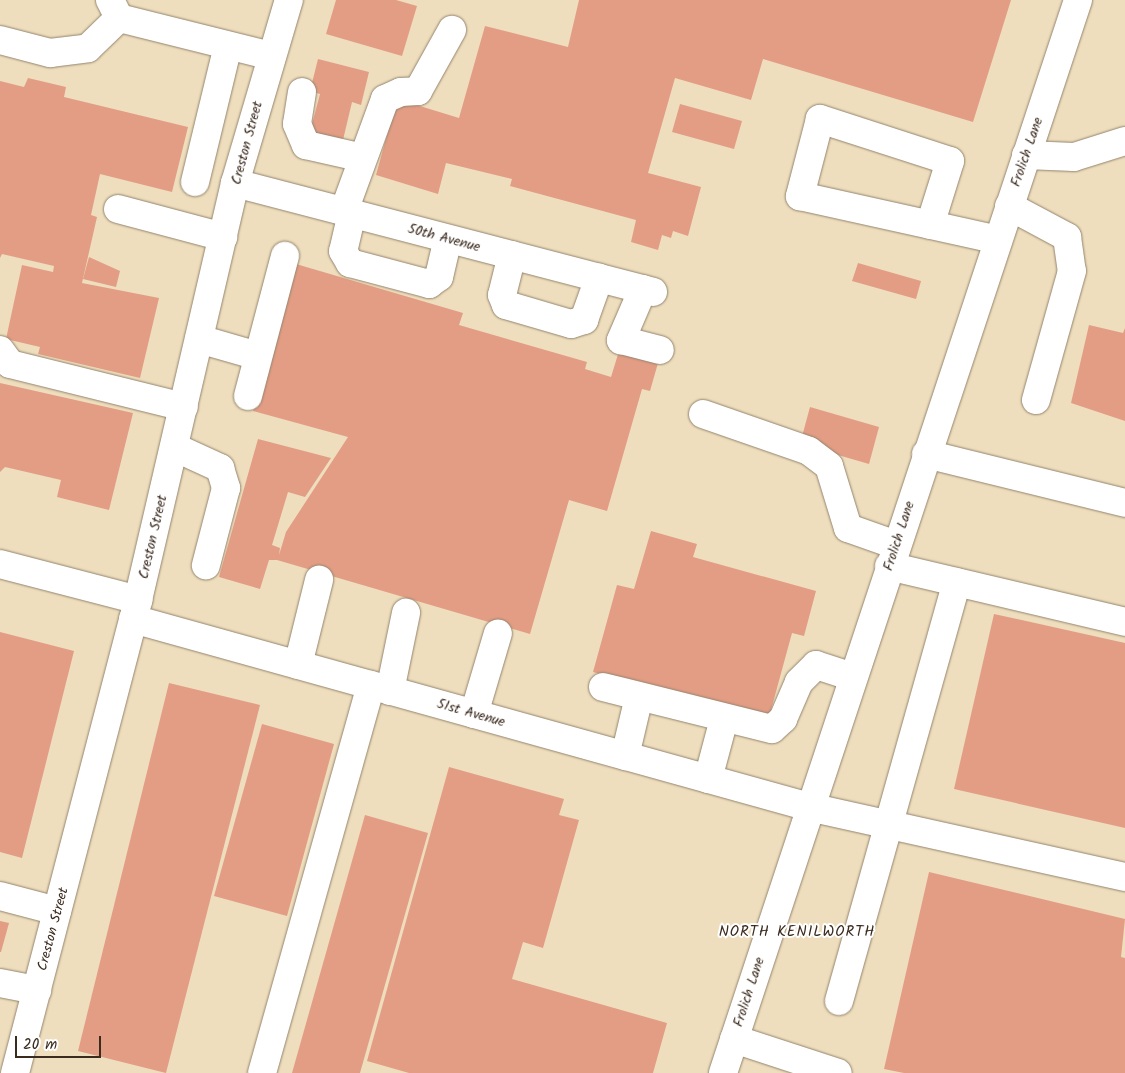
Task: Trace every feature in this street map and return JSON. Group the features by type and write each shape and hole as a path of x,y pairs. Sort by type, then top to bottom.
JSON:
{"street":[{"name":"Creston Street","path":"15,1073 136,610 235,183 289,0"},
{"name":"Frolich Lane","path":"723,1073 852,676 1078,0"},
{"path":"0,40 50,54 88,48 114,9 228,46 271,56"},
{"path":"448,239 439,277 429,284 350,263 343,251 348,212 363,158 385,99 401,92 418,91 452,30"},
{"path":"195,182 228,46"},
{"path":"302,92 297,124 306,145 363,158"},
{"path":"930,224 950,161 820,119 800,196 998,240"},
{"path":"1026,155 1074,157 1125,141"},
{"name":"50th Avenue","path":"235,183 648,290 621,340 660,350"},
{"path":"1009,206 1066,237 1072,271 1036,400"},
{"path":"118,210 223,237"},
{"path":"248,396 286,256"},
{"path":"512,256 502,295 506,306 571,324 584,320 599,278"},
{"path":"199,339 258,356"},
{"path":"0,350 10,364 184,407"},
{"path":"703,414 809,451 829,466 848,528 893,556 957,582 1125,622"},
{"path":"174,447 220,468 226,488 206,565"},
{"path":"926,454 1125,502"},
{"name":"51st Avenue","path":"0,564 298,665 380,688 809,807 888,822 1125,877"},
{"path":"298,665 319,580"},
{"path":"839,1001 957,582"},
{"path":"262,1073 380,688 406,613"},
{"path":"474,714 498,633"},
{"path":"602,687 724,719 772,728 783,719 799,682 816,665 852,676"},
{"path":"625,756 639,697"},
{"path":"708,779 724,719"},
{"path":"0,896 57,911"},
{"path":"0,983 37,990"},
{"path":"734,1039 838,1073"}],"building":[{"path":"336,0 396,0 417,6 402,56 326,34"},
{"path":"579,0 1011,0 973,122 763,59 751,100 675,78 648,173 701,187 688,236 673,231 671,238 662,235 658,250 631,242 636,220 510,186 512,179 446,163 438,194 376,175 397,99 459,118 485,26 568,47"},
{"path":"318,59 369,72 361,105 352,102 343,140 310,132 320,94 310,91"},
{"path":"28,78 66,87 64,97 188,127 172,192 100,174 91,215 97,217 82,283 159,298 140,378 38,354 40,347 6,339 22,265 53,272 54,266 2,254 0,258 0,81 24,87"},
{"path":"680,104 742,121 734,149 672,132"},
{"path":"89,257 120,271 116,287 83,279"},
{"path":"858,263 921,281 916,299 852,281"},
{"path":"296,264 463,313 459,325 587,362 585,369 611,377 619,351 658,363 650,391 642,389 607,511 569,500 530,634 277,560 269,560 260,589 219,577 258,439 331,458 305,497 288,492 272,545 280,548 279,555 286,532 348,437 253,411"},
{"path":"1089,325 1123,333 1125,328 1125,421 1071,403"},
{"path":"0,383 133,413 109,510 57,497 61,480 5,467 0,472"},
{"path":"810,407 879,427 869,464 800,444"},
{"path":"651,531 697,544 693,557 816,591 804,636 792,633 768,721 593,672 617,585 634,589"},
{"path":"994,614 1125,643 1125,828 954,789"},
{"path":"0,632 74,651 22,858 0,852"},
{"path":"169,683 260,705 166,1073 78,1051"},
{"path":"262,724 334,744 287,916 214,896"},
{"path":"449,767 564,799 559,815 579,820 543,948 523,942 512,979 667,1023 653,1073 409,1073 367,1061"},
{"path":"365,815 428,833 360,1073 292,1073"},
{"path":"929,872 1125,919 1121,957 1125,958 1125,1073 904,1073 884,1069"},
{"path":"0,921 9,923 1,952 0,952"}],"district":[{"name":"NORTH KENILWORTH","path":"797,933"}]}
